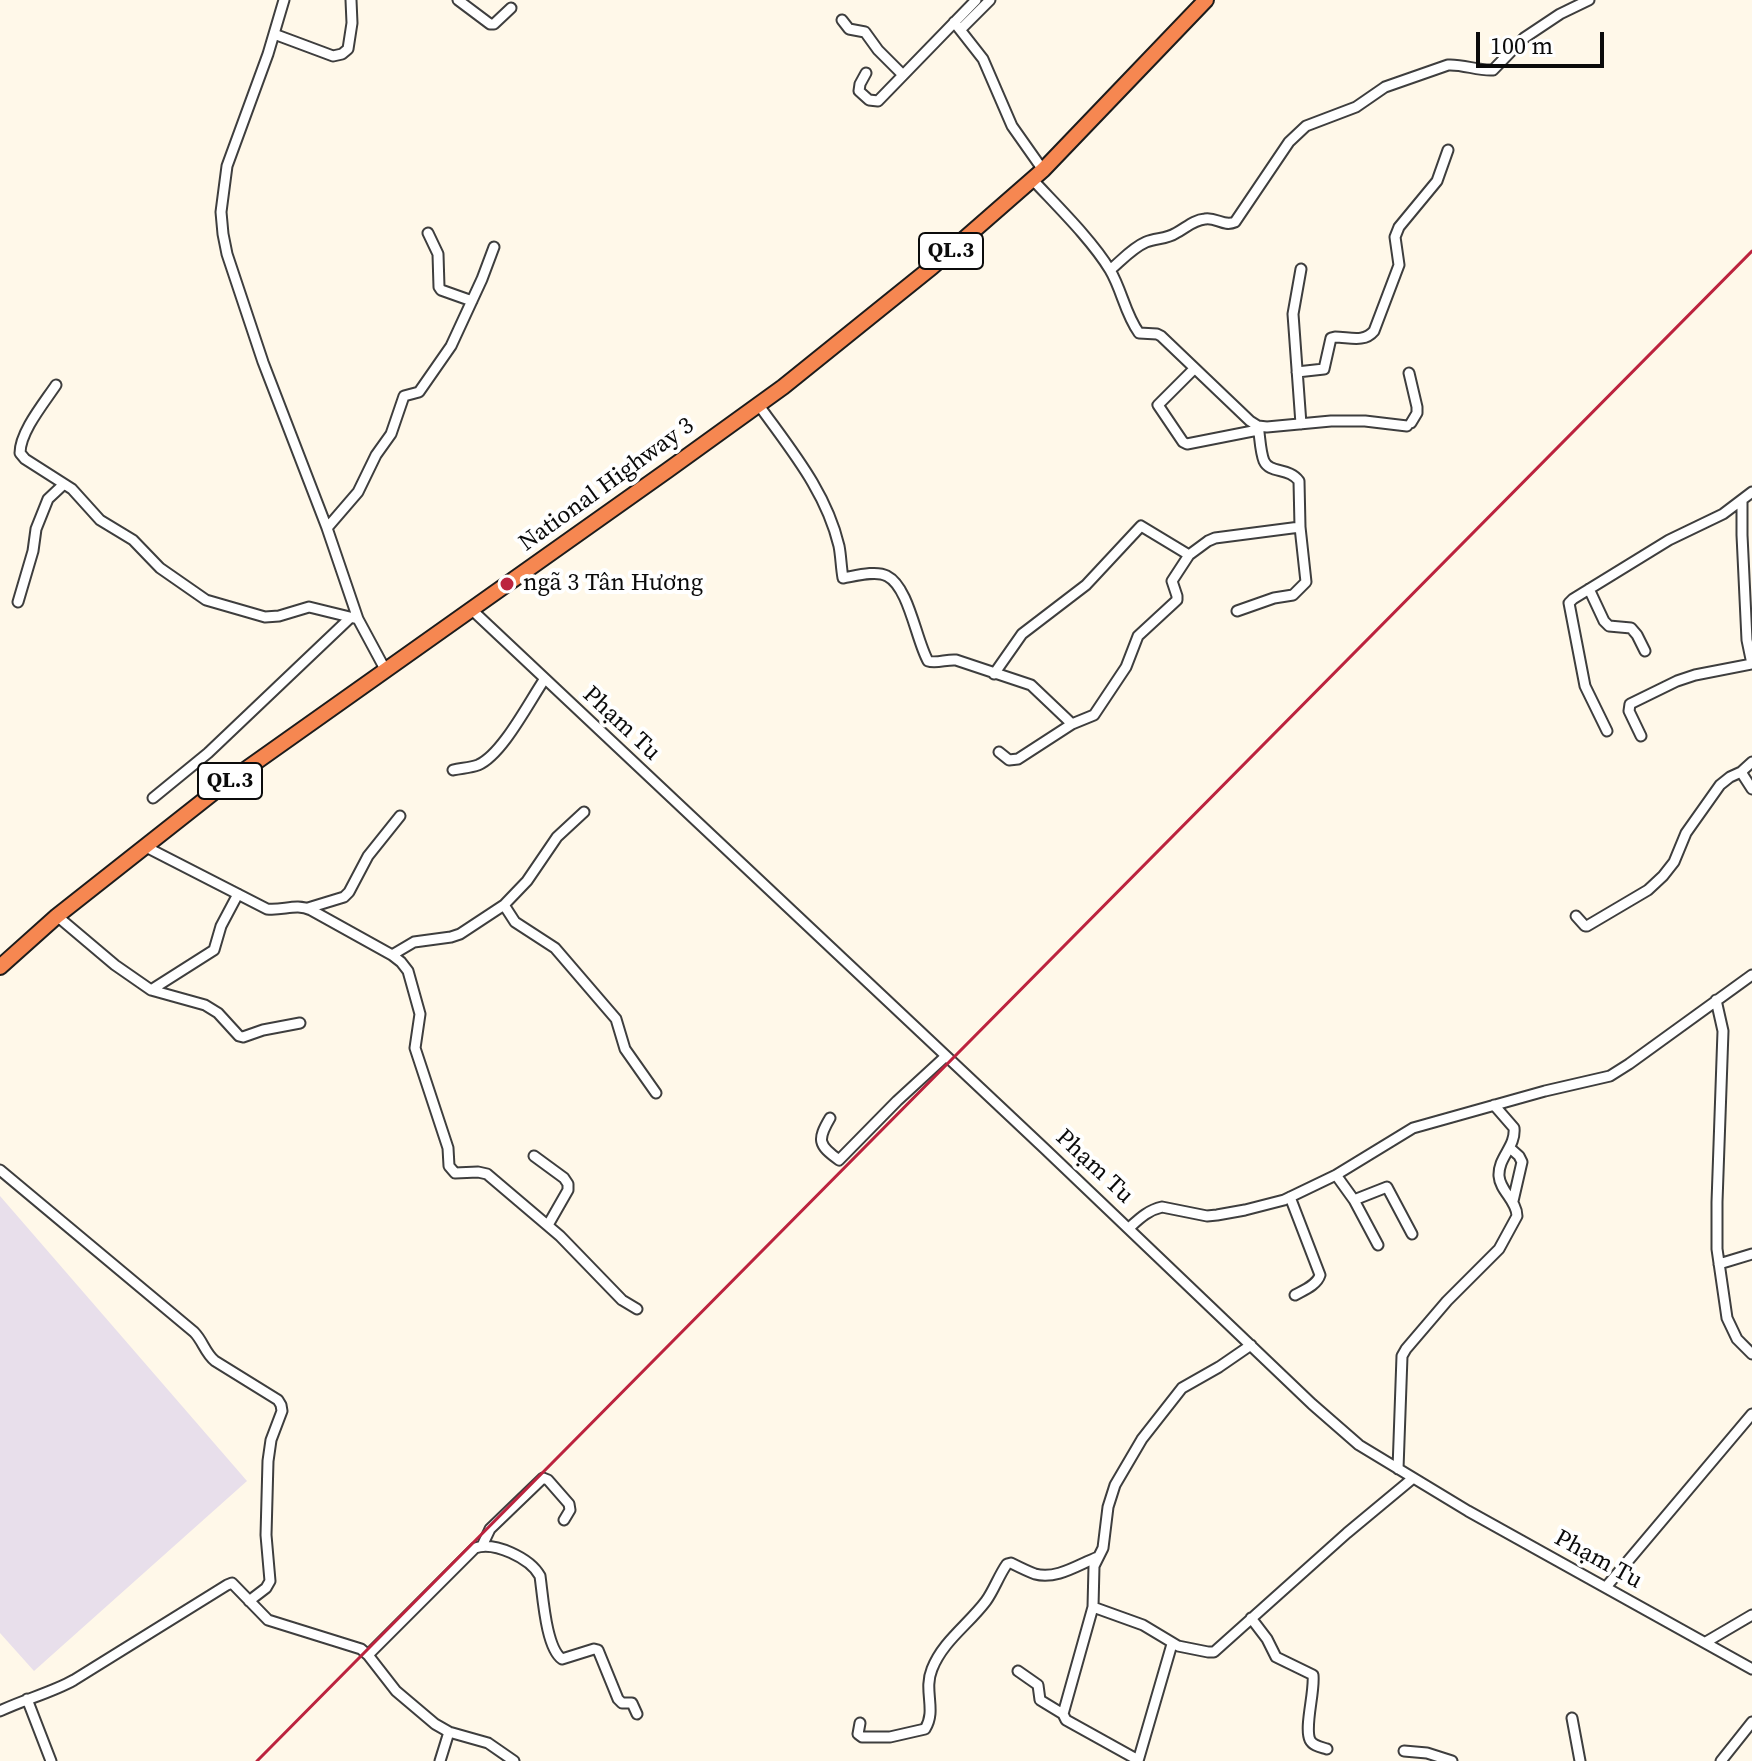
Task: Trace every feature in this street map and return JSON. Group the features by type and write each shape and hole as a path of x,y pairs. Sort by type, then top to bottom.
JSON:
{"highway":[{"name":"National Highway 3","path":"0,967 57,916 218,789 758,404 932,267 1037,175 1206,0"}],"street":[{"path":"284,0 227,166 221,212 223,234 263,362 327,528 354,618 386,671"},
{"path":"274,34 338,56 348,49 352,23 351,0"},
{"path":"458,0 490,24 494,24 511,8"},
{"path":"958,26 976,0"},
{"path":"866,73 859,88 861,94 878,101 903,75 990,0"},
{"path":"1110,270 1139,246 1175,234 1196,221 1210,218 1226,224 1235,222 1289,142 1306,126 1356,107 1385,87 1448,65 1493,70 1534,30 1589,0"},
{"path":"842,20 849,29 865,32 903,75"},
{"path":"958,26 983,59 1037,175 1110,270 1139,333 1161,336 1258,428 1267,465 1290,472 1299,481 1306,582 1293,595 1237,611"},
{"path":"1297,372 1324,369 1331,338 1362,339 1368,338 1374,331 1399,265 1395,237 1399,227 1437,181 1448,150"},
{"path":"428,233 438,254 439,287 472,301"},
{"path":"327,528 358,492 376,455 391,434 404,396 419,392 447,354 494,247"},
{"path":"1301,269 1293,314 1301,424"},
{"path":"1194,369 1158,405 1187,444 1258,428 1301,424 1365,421 1409,424 1417,413 1409,373"},
{"path":"56,385 35,418 19,449 20,453 77,494 100,520 133,540 160,568 206,600 265,617 309,607 354,618"},
{"path":"758,404 816,487 839,547 843,578 888,576 903,595 928,661 956,660 1031,685 1072,724"},
{"path":"18,602 36,529 48,499 64,484"},
{"path":"1607,731 1585,686 1569,606 1573,599 1643,555 1723,514 1752,492"},
{"path":"1641,736 1629,711 1630,704 1695,675 1752,664 1747,640 1742,501"},
{"path":"994,674 1022,634 1086,585 1141,526 1189,555"},
{"path":"999,752 1009,760 1018,759 1072,724 1094,715 1129,662 1138,636 1175,603 1177,596 1172,581 1189,555 1215,538 1300,527"},
{"path":"1589,589 1604,621 1609,626 1631,628 1645,651"},
{"name":"Phạm Tu","path":"471,609 1351,1439 1412,1479 1752,1669"},
{"path":"153,798 208,753 354,618"},
{"path":"453,770 478,764 492,753 510,733 544,680"},
{"path":"1576,916 1587,926 1656,883 1669,870 1686,833 1720,785 1752,762"},
{"path":"1741,772 1752,789"},
{"path":"392,955 414,942 460,934 504,905 527,881 557,837 584,812"},
{"path":"308,908 344,897 368,856 400,816"},
{"path":"146,847 267,909 308,908 401,962 408,971 420,1014 415,1048 448,1148 451,1171 487,1174 567,1242 622,1300 637,1309"},
{"path":"151,990 214,950 221,926 238,894"},
{"path":"504,905 515,922 555,948 616,1019 625,1049 656,1093"},
{"path":"57,916 115,965 151,990 205,1005 218,1013 239,1036 300,1023"},
{"path":"1129,1228 1149,1211 1162,1207 1207,1216 1245,1210 1290,1197 1336,1175 1413,1128 1612,1075 1752,975"},
{"path":"1716,1000 1723,1031 1716,1226 1719,1264 1727,1318 1737,1339 1752,1354"},
{"path":"830,1118 821,1133 821,1140 824,1147 839,1160 946,1056"},
{"path":"1398,1469 1402,1356 1447,1301 1500,1247 1517,1216 1513,1201 1499,1179 1501,1160 1510,1148 1514,1128 1494,1105"},
{"path":"1510,1148 1522,1162 1513,1201"},
{"path":"534,1156 568,1184 568,1190 548,1225"},
{"path":"0,1170 201,1338 210,1357 278,1400 281,1405 268,1461 266,1535 270,1581 249,1601"},
{"path":"1336,1175 1354,1200 1378,1245"},
{"path":"1354,1200 1387,1187 1412,1234"},
{"path":"1290,1197 1320,1275 1318,1280 1295,1295"},
{"path":"1719,1264 1752,1254"},
{"path":"1063,1714 1093,1607 1094,1566 1103,1548 1110,1496 1142,1439 1182,1388 1251,1345"},
{"path":"1606,1587 1752,1414"},
{"path":"482,1546 490,1529 543,1478 569,1504 570,1510 564,1520"},
{"path":"1093,1607 1143,1625 1172,1644 1214,1652 1412,1479"},
{"path":"368,1655 475,1548 482,1546 508,1552 536,1569 557,1656 562,1659 598,1650 618,1699 622,1703 632,1703 637,1714"},
{"path":"860,1723 858,1734 862,1737 890,1737 925,1729 931,1717 928,1680 933,1666 953,1636 987,1599 1007,1564 1046,1576 1098,1557"},
{"path":"0,1711 74,1680 232,1583 274,1622 355,1646 368,1655 396,1691 435,1724 449,1732 488,1743 514,1761"},
{"path":"1706,1642 1752,1615"},
{"path":"1251,1618 1276,1657 1313,1675 1310,1738 1315,1745 1327,1749"},
{"path":"1018,1671 1038,1685 1040,1700 1063,1714 1066,1720 1138,1760 1172,1644"},
{"path":"27,1699 51,1761"},
{"path":"1572,1718 1580,1761"},
{"path":"1721,1761 1752,1722"},
{"path":"440,1761 449,1732"},
{"path":"1404,1751 1427,1753 1452,1761"}],"shaded area":[{"path":"0,1196 247,1481 34,1671 0,1633"}],"railway":[{"path":"257,1761 1752,251"}],"place":[{"name":"ngã 3 Tân Hương","path":"507,584"}]}
